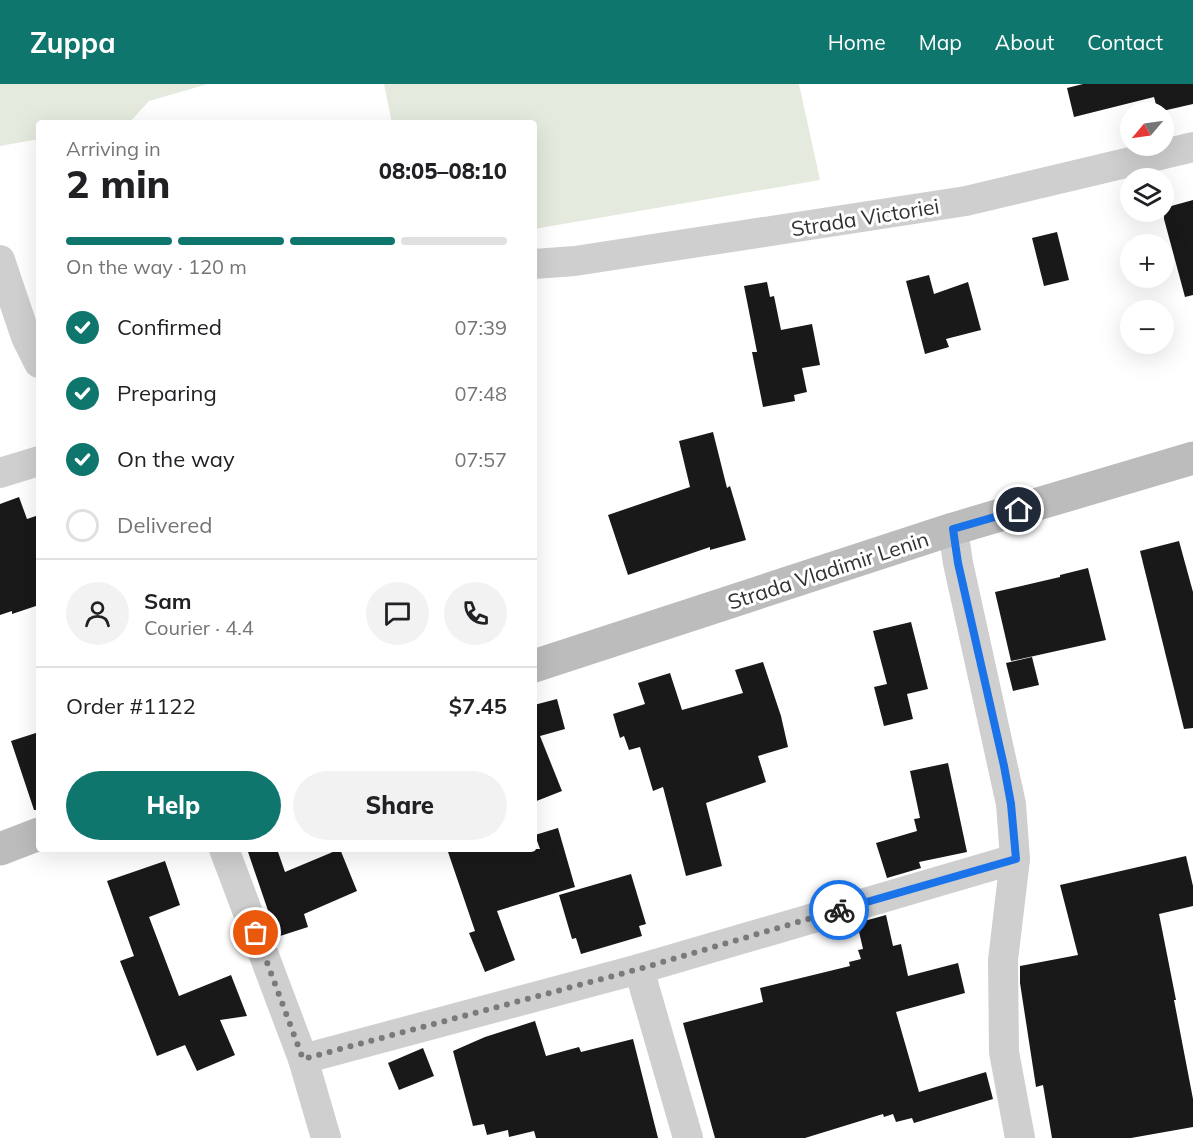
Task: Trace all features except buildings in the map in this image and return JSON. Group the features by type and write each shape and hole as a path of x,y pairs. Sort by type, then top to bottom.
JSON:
{"main road":[{"name":"Strada Vladimir Lenin","path":"537,665 953,529 1193,458"},
{"path":"0,849 36,835"}],"street":[{"name":"Strada Victoriei","path":"537,264 575,261 966,201 1193,147"},
{"path":"0,260 35,343"},
{"path":"0,473 36,462"},
{"path":"953,529 958,563 1011,804 1016,859 1003,960 1004,1052 1020,1138"},
{"path":"225,852 303,1059 326,1138"},
{"path":"303,1059 639,969 1016,859"},
{"path":"639,969 688,1138"}],"shaded area":[{"path":"0,84 208,84 149,101 132,120 36,120 36,140 0,146"},
{"path":"384,84 799,84 820,180 537,228 537,120 391,120"}],"way so far":[{"path":"256,933 303,1059 639,969 839,910"}],"route":[{"path":"839,910 1016,859 1011,804 958,563 953,529 1019,510"}]}
